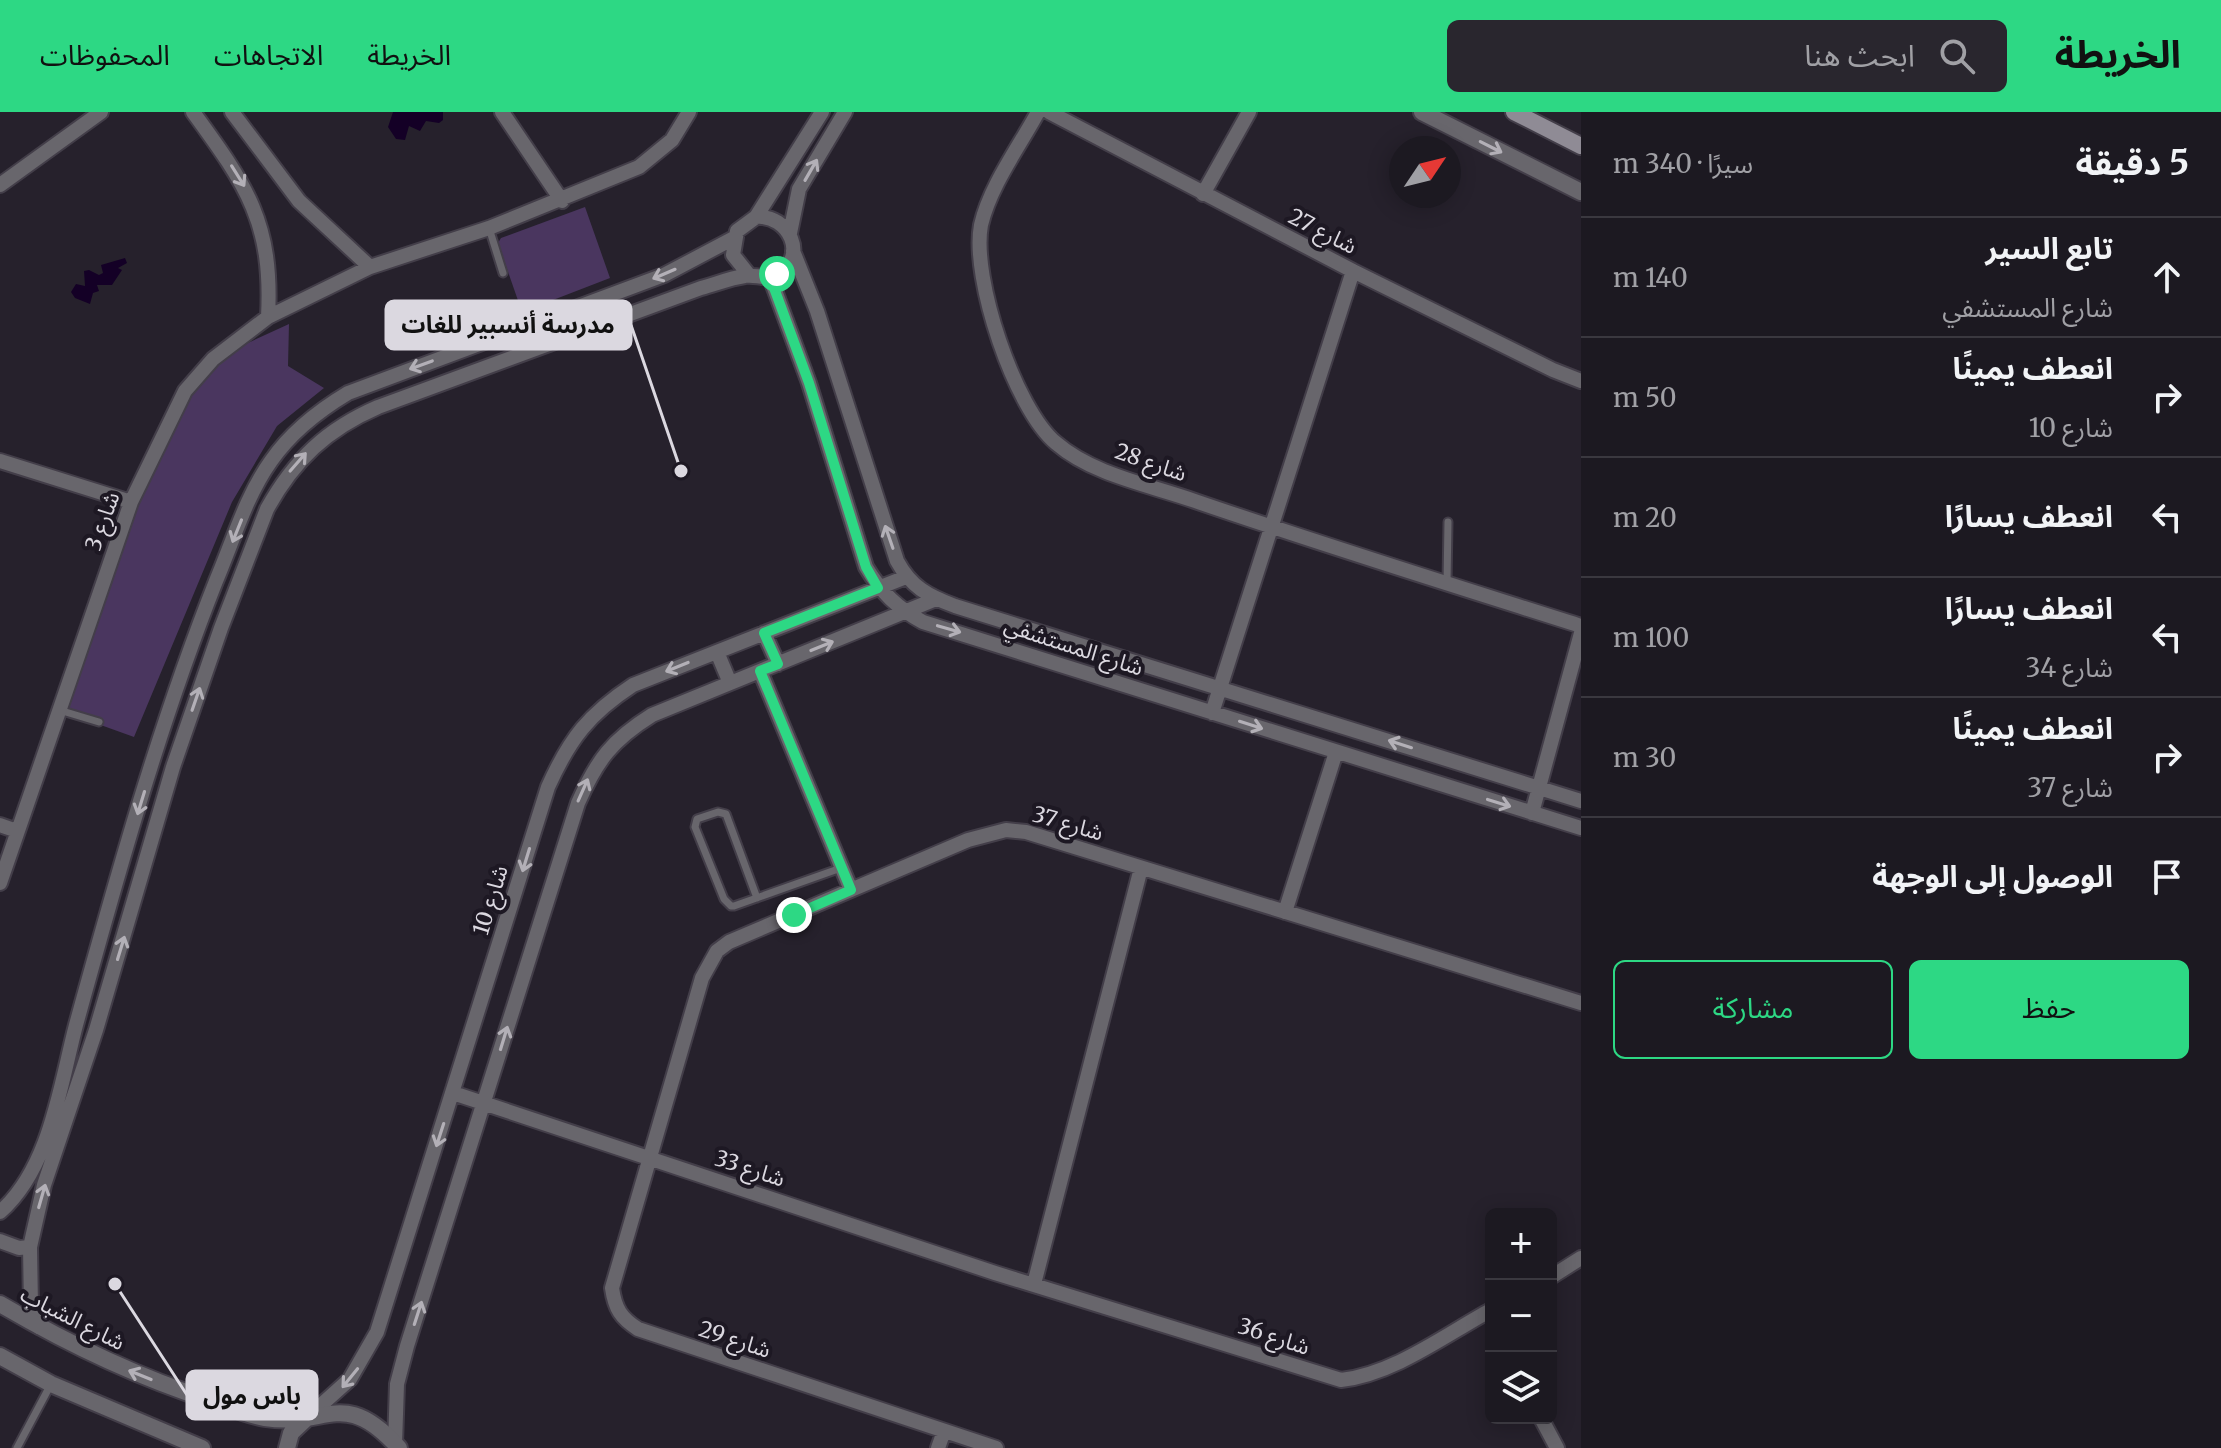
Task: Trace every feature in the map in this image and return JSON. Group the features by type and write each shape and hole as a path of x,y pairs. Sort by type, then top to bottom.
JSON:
{"main road":[{"path":"1514,112 1581,146"}],"street":[{"path":"0,185 101,112"},
{"path":"193,112 227,159 257,212 268,264 268,317"},
{"path":"232,112 299,201 370,267"},
{"path":"502,112 562,201"},
{"name":"شارع 3","path":"0,883 131,502 185,391 213,359 268,317 370,267 562,201 651,160 672,140 689,112"},
{"path":"0,1212 29,1178 45,1133 154,761 200,621 258,482 287,440 305,422 348,393 664,275 734,238 742,225 756,217 822,112"},
{"path":"845,112 799,189 790,233 793,251 817,311 897,561 906,577"},
{"name":"شارع 28","path":"1038,112 988,204 979,250 992,311 1028,410 1060,447 1091,465 1271,527 1581,626"},
{"name":"شارع 27","path":"1049,112 1353,271 1581,381"},
{"path":"1203,194 1249,112"},
{"path":"1422,112 1581,192"},
{"path":"756,217 779,221 790,233"},
{"path":"734,238 737,263 749,275"},
{"path":"39,1327 31,1307 30,1247 44,1185 173,767 221,628 267,509 294,465 332,430 378,407 677,296 749,275 770,277 788,265 793,251"},
{"path":"1212,713 1353,271"},
{"name":"شارع المستشفي","path":"770,277 809,383 866,567 878,588 905,612 923,622 1581,828"},
{"path":"0,461 131,502"},
{"name":"شارع المستشفي","path":"906,577 936,599 1581,801"},
{"name":"شارع 10","path":"310,1415 350,1379 377,1332 548,787 561,757 580,727 605,704 633,685 906,577"},
{"path":"398,1447 397,1384 578,803 605,751 627,731 652,715 936,599"},
{"path":"764,633 778,664"},
{"path":"1532,813 1581,633"},
{"path":"717,652 730,683"},
{"path":"760,671 851,890"},
{"path":"1285,912 1336,752"},
{"path":"154,761 173,767"},
{"path":"0,825 17,831"},
{"name":"شارع 37","path":"648,1158 702,978 717,951 729,942 968,840 1006,830 1026,832 1581,1003"},
{"path":"1034,1284 1141,868"},
{"name":"شارع 33","path":"453,1093 1034,1284"},
{"path":"45,1133 61,1138"},
{"name":"شارع 29","path":"648,1158 612,1288 614,1305 624,1320 658,1336 996,1448"},
{"path":"0,1241 19,1248 30,1247"},
{"path":"1557,1273 1581,1258"},
{"name":"شارع 36","path":"1034,1284 1341,1380 1363,1377 1383,1369 1485,1318"},
{"name":"شارع الشباب","path":"0,1304 70,1345 178,1390 263,1418 348,1412 366,1419 398,1447"},
{"path":"0,1356 51,1384 202,1448"},
{"path":"287,1448 291,1433 310,1415"},
{"path":"1544,1424 1557,1448"},
{"path":"938,1448 944,1431"}],"lane":[{"path":"489,228 503,273"},
{"path":"1447,583 1448,522"},
{"path":"59,710 99,722"},
{"path":"757,898 726,814 718,812 697,819 695,827 726,902 734,906 757,898 842,868"},
{"path":"17,1448 51,1384"}],"shaded area":[{"path":"393,112 443,112 443,120 439,123 426,121 420,131 409,126 405,140 396,139 388,127"},
{"path":"585,207 610,278 522,312 498,243 501,238"},
{"path":"125,258 127,263 118,268 122,270 112,285 97,285 99,291 93,293 90,304 75,298 71,292 76,284 85,286 84,271 99,275 103,273 101,265"},
{"path":"289,324 288,366 324,388 277,426 232,502 134,737 59,710 163,431 213,359"}],"place":[{"name":"مدرسة أنسبير للغات","path":"681,471"},
{"name":"باس مول","path":"115,1284"}],"route":[{"path":"777,274 770,277 809,383 866,567 878,588 764,633 778,664 760,671 851,890 794,915"}]}
